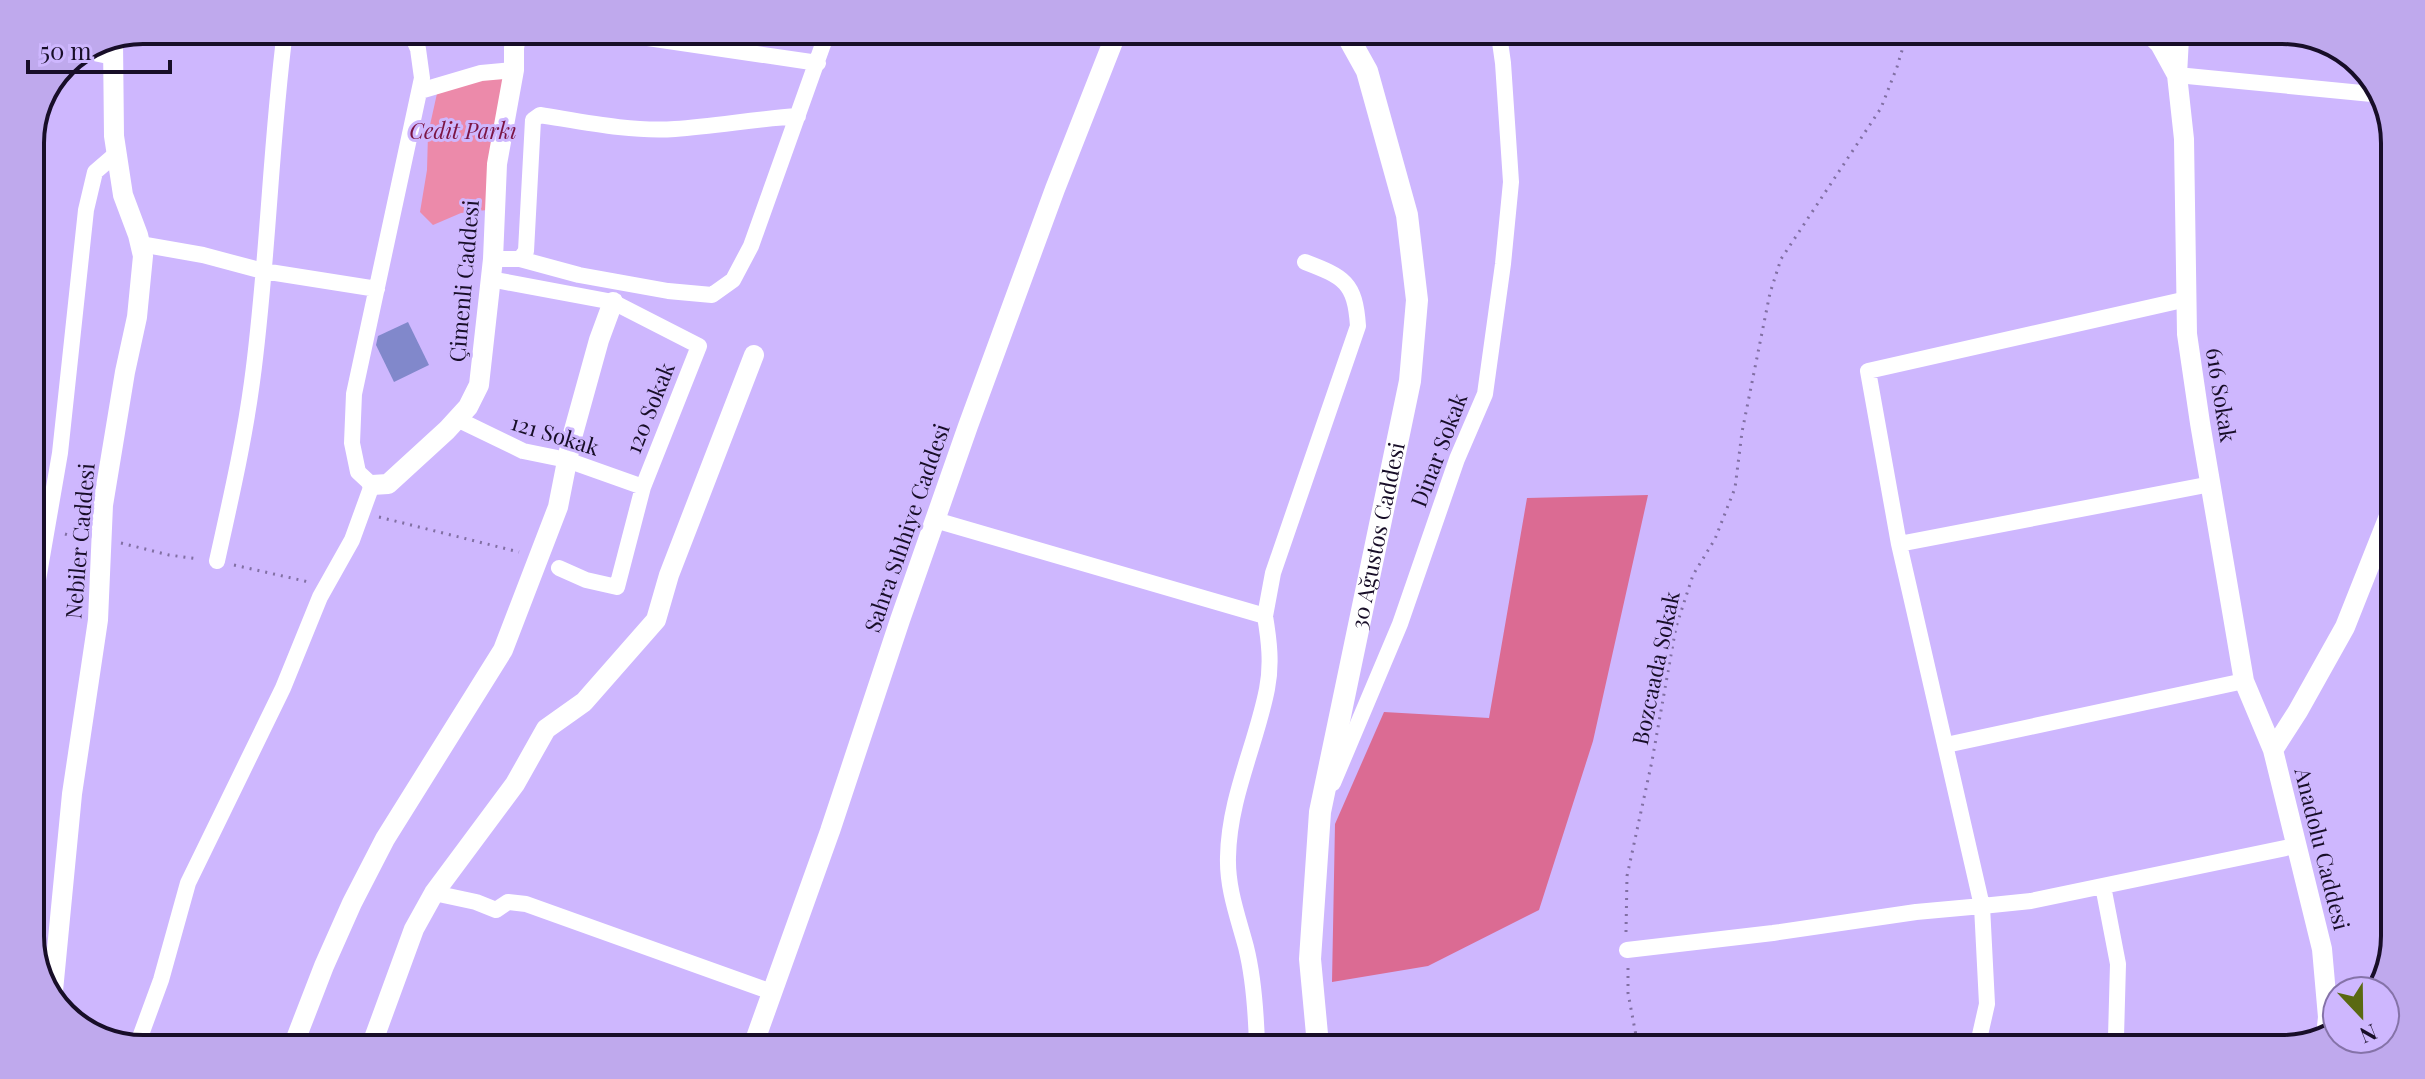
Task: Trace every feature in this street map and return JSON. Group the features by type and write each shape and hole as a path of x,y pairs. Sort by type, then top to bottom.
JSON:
{"main road":[{"name":"30 Ağustos Caddesi","path":"1317,1035 1310,959 1320,812 1410,381 1417,300 1407,215 1367,71 1352,44"}],"street":[{"path":"217,561 252,382 283,44"},
{"path":"141,1035 161,980 188,883 283,688 311,615 352,540 372,485 358,472 352,443 354,394 420,91 422,78 416,44"},
{"name":"Çimenli Caddesi","path":"372,485 388,484 457,419 468,407 479,385 492,269 497,164 514,70 515,44"},
{"path":"721,44 818,63"},
{"path":"520,259 579,275 668,291 712,295 733,280 751,246 824,44"},
{"name":"Sahra Sıhhiye Caddesi","path":"757,1035 830,831 935,520 1055,189 1112,44"},
{"name":"Dinar Sokak","path":"1320,812 1400,624 1457,459 1485,394 1511,182 1500,44"},
{"path":"2160,44 2177,75 2368,94"},
{"name":"616 Sokak","path":"2179,44 2177,75 2184,139 2187,334 2244,681 2273,750"},
{"name":"Nebiler Caddesi","path":"54,980 72,794 110,544 103,505 137,317 143,256 123,195 114,136 113,50"},
{"path":"420,91 481,73 514,70"},
{"path":"492,269 520,259 526,251 533,120 540,115 609,126 673,129 798,116"},
{"path":"44,551 60,453 86,210 95,172 117,153"},
{"path":"140,244 203,255 263,271 377,289"},
{"path":"1256,1035 1247,950 1230,890 1228,856 1236,799 1267,688 1270,650 1265,616 1273,573 1358,326 1356,301 1343,281 1332,272 1305,262"},
{"path":"297,1035 352,903 385,839 503,650 558,507 567,460 599,340 613,302 492,269"},
{"path":"1980,1035 1987,1004 1982,906 1899,544 1868,371 2187,299"},
{"name":"120 Sokak","path":"559,568 586,580 617,587 643,487 699,346 613,302"},
{"path":"375,1035 414,929 434,893 515,784 546,729 584,702 656,620 669,575 754,355"},
{"name":"121 Sokak","path":"457,419 523,451 567,460 643,487"},
{"path":"1899,544 2211,484"},
{"path":"935,520 1265,616"},
{"name":"Anadolu Caddesi","path":"2324,975 2322,949 2273,750 2345,627 2381,536"},
{"path":"1946,745 2244,681"},
{"path":"1627,950 1916,912 2031,901 2295,846"},
{"path":"2103,886 2118,964 2116,1035"},
{"path":"434,893 476,902 496,910 508,902 526,904 772,992"}],"path":[{"name":"Bozcaada Sokak","path":"1636,1035 1628,993 1627,876 1676,627 1693,575 1715,539 1735,488 1742,432 1770,293 1781,259 1881,108 1904,44"},
{"path":"362,513 513,550"},
{"path":"48,529 110,544 217,561 326,586"}],"green space":[{"name":"Cedit Parkı","path":"504,76 487,210 461,213 433,225 420,212 427,170 428,134 438,89"}],"shaded area":[{"path":"1648,495 1593,741 1539,910 1428,966 1332,982 1335,824 1384,712 1489,718 1527,498"}],"building":[{"path":"408,322 429,365 394,382 376,345 378,336"}]}
